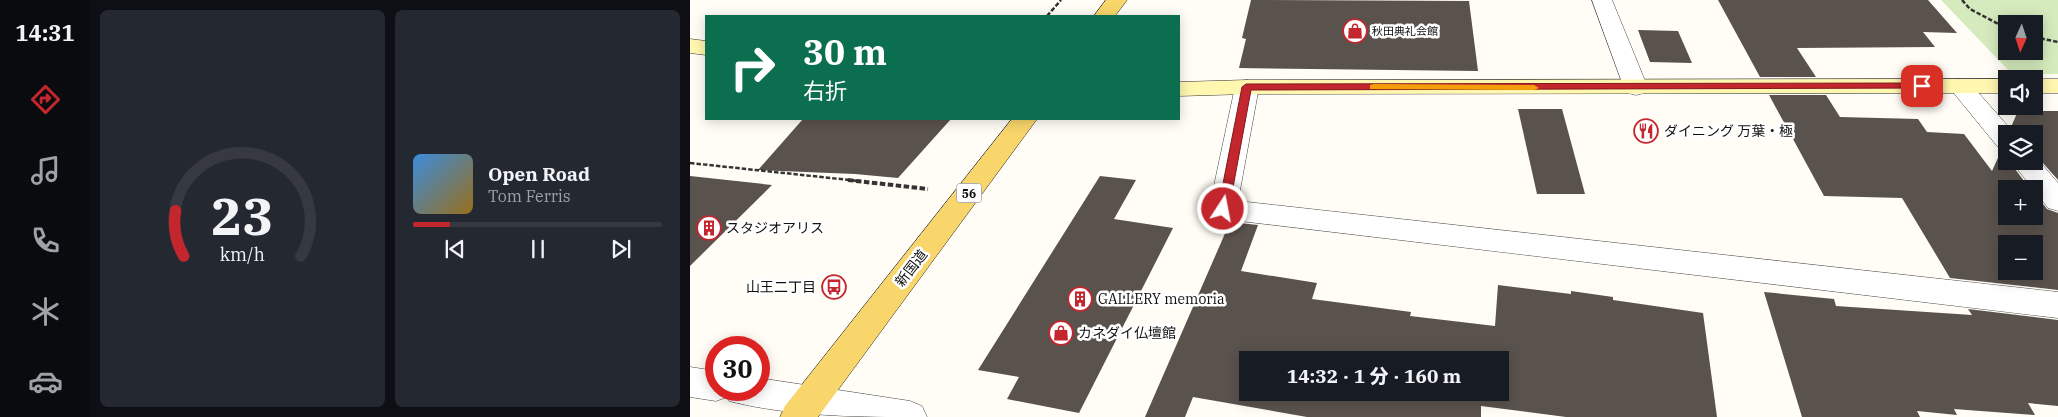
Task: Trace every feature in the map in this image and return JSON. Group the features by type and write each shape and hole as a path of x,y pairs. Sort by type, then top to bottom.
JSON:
{"main road":[{"path":"1105,15 1117,0"},
{"name":"新国道","path":"803,410 1024,120"}],"street":[{"path":"1602,0 1636,88"},
{"path":"690,46 705,48"},
{"path":"1960,86 1998,131"},
{"path":"1180,89 1246,87 1636,88 1998,86"},
{"path":"2043,86 2058,86"},
{"path":"1246,87 1223,209 2058,305"},
{"path":"2032,170 2058,201"},
{"path":"690,382 705,384"},
{"path":"770,399 803,410 910,417"}],"path":[{"path":"1048,15 1061,0"},
{"path":"1962,0 1970,9 1998,24"},
{"path":"2043,39 2058,42"},
{"path":"690,163 969,194"}],"green space":[{"path":"1941,0 2058,0 2058,74 2043,74 2043,70 2008,70 1999,60 2043,60 2043,15 1998,15 1998,59"}],"building":[{"name":"秋田典礼会館","path":"1251,0 1469,1 1478,71 1239,68 1246,39 1242,38"},
{"path":"1718,0 1928,0 1957,33 1923,32 1935,47 1797,48 1816,77 1760,77"},
{"path":"1638,30 1678,31 1692,63 1650,62"},
{"path":"1769,95 1826,95 1840,117 1918,119 1927,132 1964,134 1992,171 1998,158 1998,170 2016,170 2023,180 1998,180 1998,225 2043,225 2043,204 2047,209 2058,213 2058,290 1950,278 1902,198 1824,196"},
{"path":"1518,109 1562,109 1585,194 1537,194"},
{"path":"2043,111 2058,111 2058,180 2043,163 2043,125 2012,125 2016,115 2043,115"},
{"path":"802,120 950,120 898,178 855,174 758,170"},
{"name":"スタジオアリス","path":"690,176 772,185 690,266"},
{"name":"GALLERY memoria","path":"1100,176 1136,180 1114,219 1173,228 1079,413 1007,399 1019,377 978,370"},
{"path":"1230,222 1258,225 1241,271 1317,283 1312,299 1411,312 1410,316 1495,326 1498,285 1571,294 1571,291 1613,297 1613,300 1703,313 1717,417 1566,417 1481,406 1481,417 1307,417 1193,397 1185,417 1145,417"},
{"path":"1764,292 1834,299 1836,306 1972,315 1968,309 2058,320 2058,406 2028,403 2035,415 1954,409 1957,415 1917,411 1920,417 1802,417"}],"slow traffic":[{"path":"1374,87 1534,88"}],"place":[{"name":"秋田典礼会館","path":"1355,31"},
{"name":"ダイニング 万葉・極","path":"1646,131"},
{"name":"スタジオアリス","path":"709,228"},
{"name":"山王二丁目","path":"834,287"},
{"name":"GALLERY memoria","path":"1080,299"},
{"name":"カネダイ仏壇館","path":"1061,333"}],"route":[{"path":"1223,209 1246,87 1636,88 1922,86"}]}
